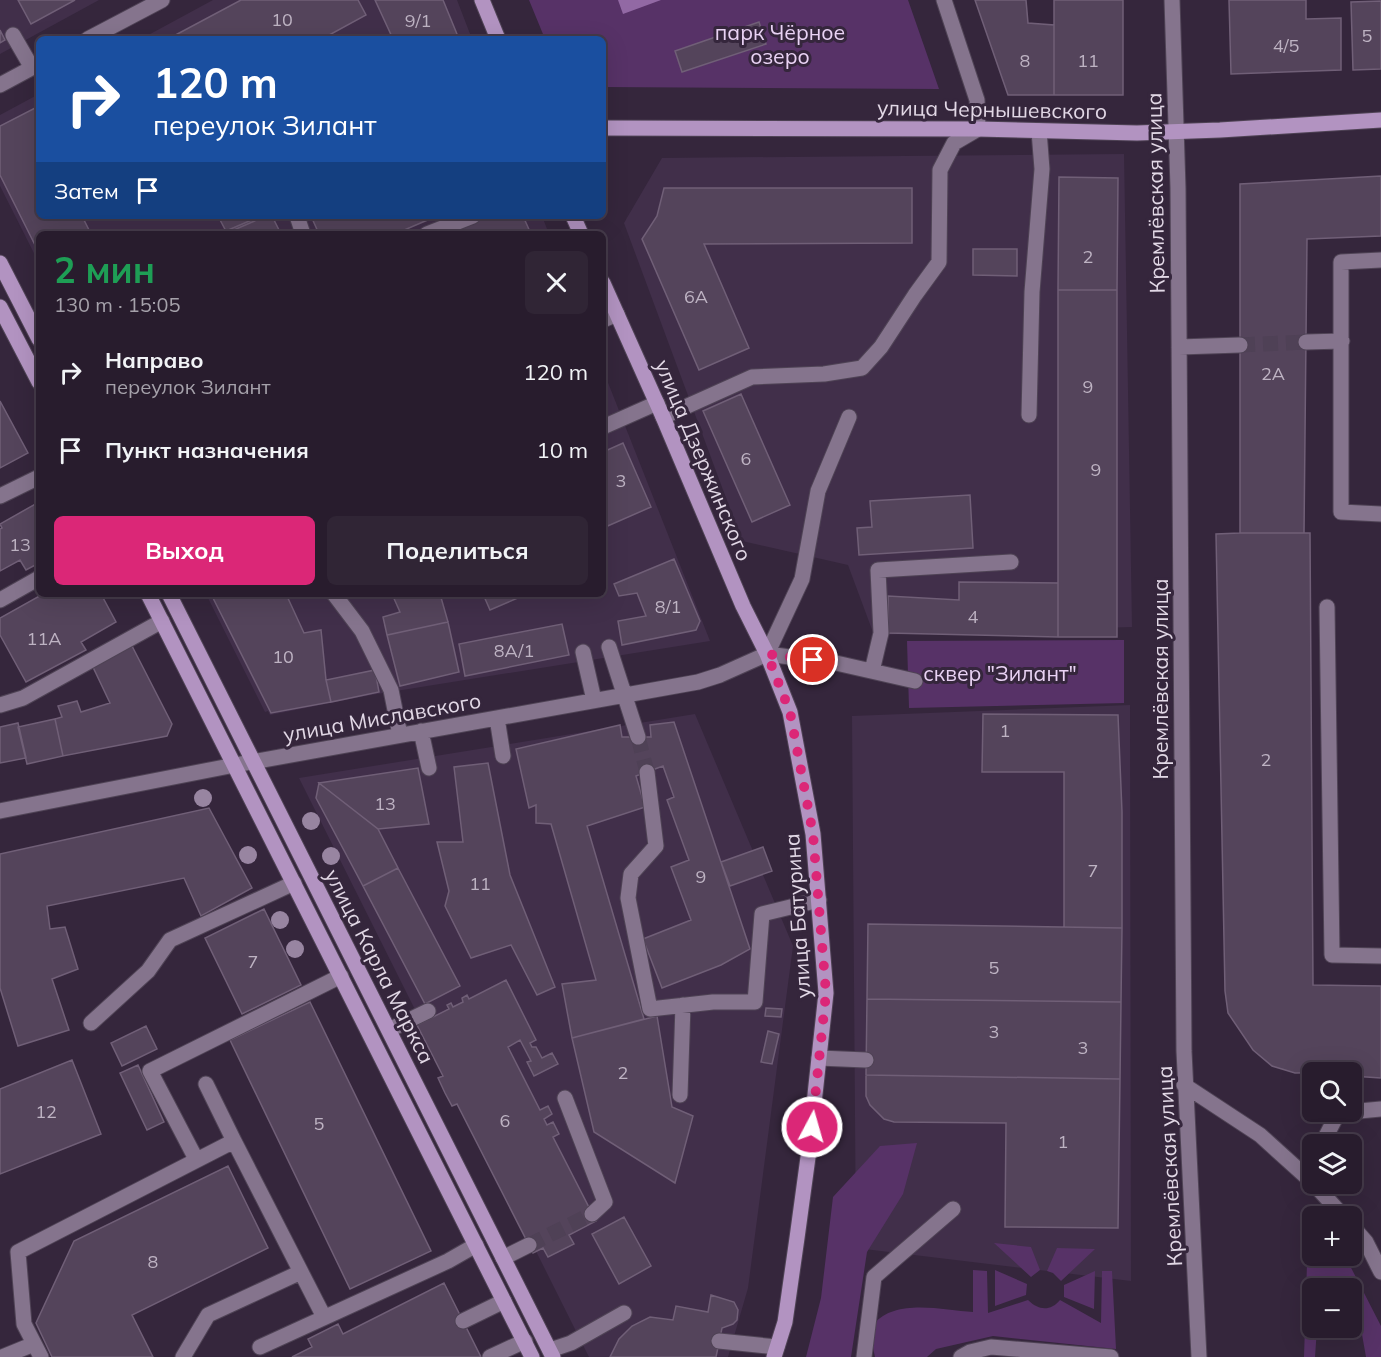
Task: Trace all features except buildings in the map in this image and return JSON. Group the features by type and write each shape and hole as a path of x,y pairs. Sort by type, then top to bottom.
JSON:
{"main road":[{"path":"482,0 497,36"},
{"name":"улица Чернышевского","path":"606,128 1175,132 1381,120"},
{"path":"0,263 36,333"},
{"name":"улица Дзержинского","path":"606,296 610,317 660,410 743,606 767,654"},
{"path":"0,307 36,376"},
{"name":"улица Карла Маркса","path":"150,597 532,1357"},
{"name":"улица Карла Маркса","path":"171,597 551,1354"},
{"name":"улица Батурина","path":"767,654 790,712 813,834 826,993 809,1150 786,1311 776,1352"}],"street":[{"path":"94,36 162,0"},
{"path":"606,426 660,410 752,377 824,375 862,368 881,347 939,262 940,170 954,143 978,129 977,100 944,0"},
{"name":"Кремлёвская улица","path":"1172,0 1178,188 1184,1085 1199,1357"},
{"path":"0,85 35,66 13,35"},
{"path":"1029,415 1032,292 1042,169 1039,131"},
{"path":"435,231 465,219"},
{"path":"1381,260 1341,262 1341,512 1381,514"},
{"path":"1306,342 1342,341"},
{"path":"1179,347 1240,345"},
{"path":"849,417 818,491 802,579 767,654 836,663 915,681"},
{"path":"0,496 36,478"},
{"path":"872,671 881,633 878,570 1011,562"},
{"path":"0,600 36,580"},
{"path":"336,597 362,631 391,690 400,735"},
{"path":"1327,607 1332,955 1381,956"},
{"path":"0,705 23,698 162,621"},
{"path":"609,647 638,737"},
{"path":"583,652 594,700"},
{"name":"улица Миславского","path":"0,811 235,765 698,682 767,654"},
{"path":"497,718 503,756"},
{"path":"421,731 429,768"},
{"path":"647,772 656,846 631,874 628,898 650,1009 713,1002 755,1002 762,914 819,900"},
{"path":"91,1023 148,971 170,940 294,883"},
{"path":"196,1159 150,1071 341,976"},
{"path":"680,1095 683,1005"},
{"path":"389,1030 428,1011"},
{"path":"819,1058 866,1060"},
{"path":"206,1084 324,1317"},
{"path":"1184,1085 1260,1135 1302,1169"},
{"path":"565,1098 605,1203 592,1214"},
{"path":"1327,1134 1338,1113 1381,1109"},
{"path":"2,1357 37,1351 24,1324 18,1252 234,1141"},
{"path":"1325,1194 1335,1206"},
{"path":"864,1357 874,1277 953,1209"},
{"path":"1362,1237 1381,1272"},
{"path":"260,1347 448,1261 476,1245"},
{"path":"503,1258 529,1245"},
{"path":"183,1357 208,1315 302,1272"},
{"path":"463,1321 504,1301"},
{"path":"551,1354 624,1313"},
{"path":"490,1357 525,1341"},
{"path":"719,1341 776,1352"},
{"path":"961,1357 970,1352 991,1347 1111,1357"}],"shaded area":[{"path":"0,0 99,0 0,54"},
{"path":"213,0 457,0 471,36 147,36"},
{"path":"618,0 661,0 623,14"},
{"path":"36,96 36,219 543,219 548,231 36,231 36,257 0,186 0,115"},
{"path":"1124,154 1132,627 874,635 848,565 742,541 624,223 662,158"},
{"path":"606,378 710,641 371,695 270,715 268,711 265,712 208,597 606,597"},
{"path":"1130,705 1131,1281 856,1248 852,716"},
{"path":"695,714 793,946 748,1288 728,1357 589,1357 299,778"}],"green space":[{"name":"парк Чёрное озеро","path":"529,0 908,0 939,89 606,87 606,36 544,36"},
{"name":"сквер \"Зилант\"","path":"1124,640 1124,703 909,708 907,641"},
{"path":"917,1143 903,1194 867,1252 851,1357 806,1357 821,1298 833,1197 880,1146"},
{"path":"994,1243 1031,1247 1040,1270 1031,1277"},
{"path":"1057,1248 1095,1249 1061,1281 1053,1273 1047,1271"},
{"path":"1307,1266 1350,1266 1356,1278 1307,1278"},
{"path":"973,1270 987,1271 988,1313 1028,1300 1040,1308 1048,1308 1060,1300 1101,1323 1102,1271 1112,1271 1116,1349 993,1336 936,1349 927,1357 875,1357 872,1343 874,1324 883,1316 907,1308 973,1312"},
{"path":"995,1270 1027,1284 1026,1295 995,1306"},
{"path":"1095,1271 1094,1309 1064,1297 1064,1285"},
{"path":"1362,1289 1381,1326 1381,1357 1366,1357 1362,1334"},
{"path":"1305,1338 1316,1338 1315,1357 1304,1357"}],"tunnel":[{"path":"1240,345 1306,342"},
{"path":"638,737 647,772"},
{"path":"529,1245 592,1214"}],"route":[{"path":"812,1127 826,993 813,834 790,712 767,654 813,660"}]}
